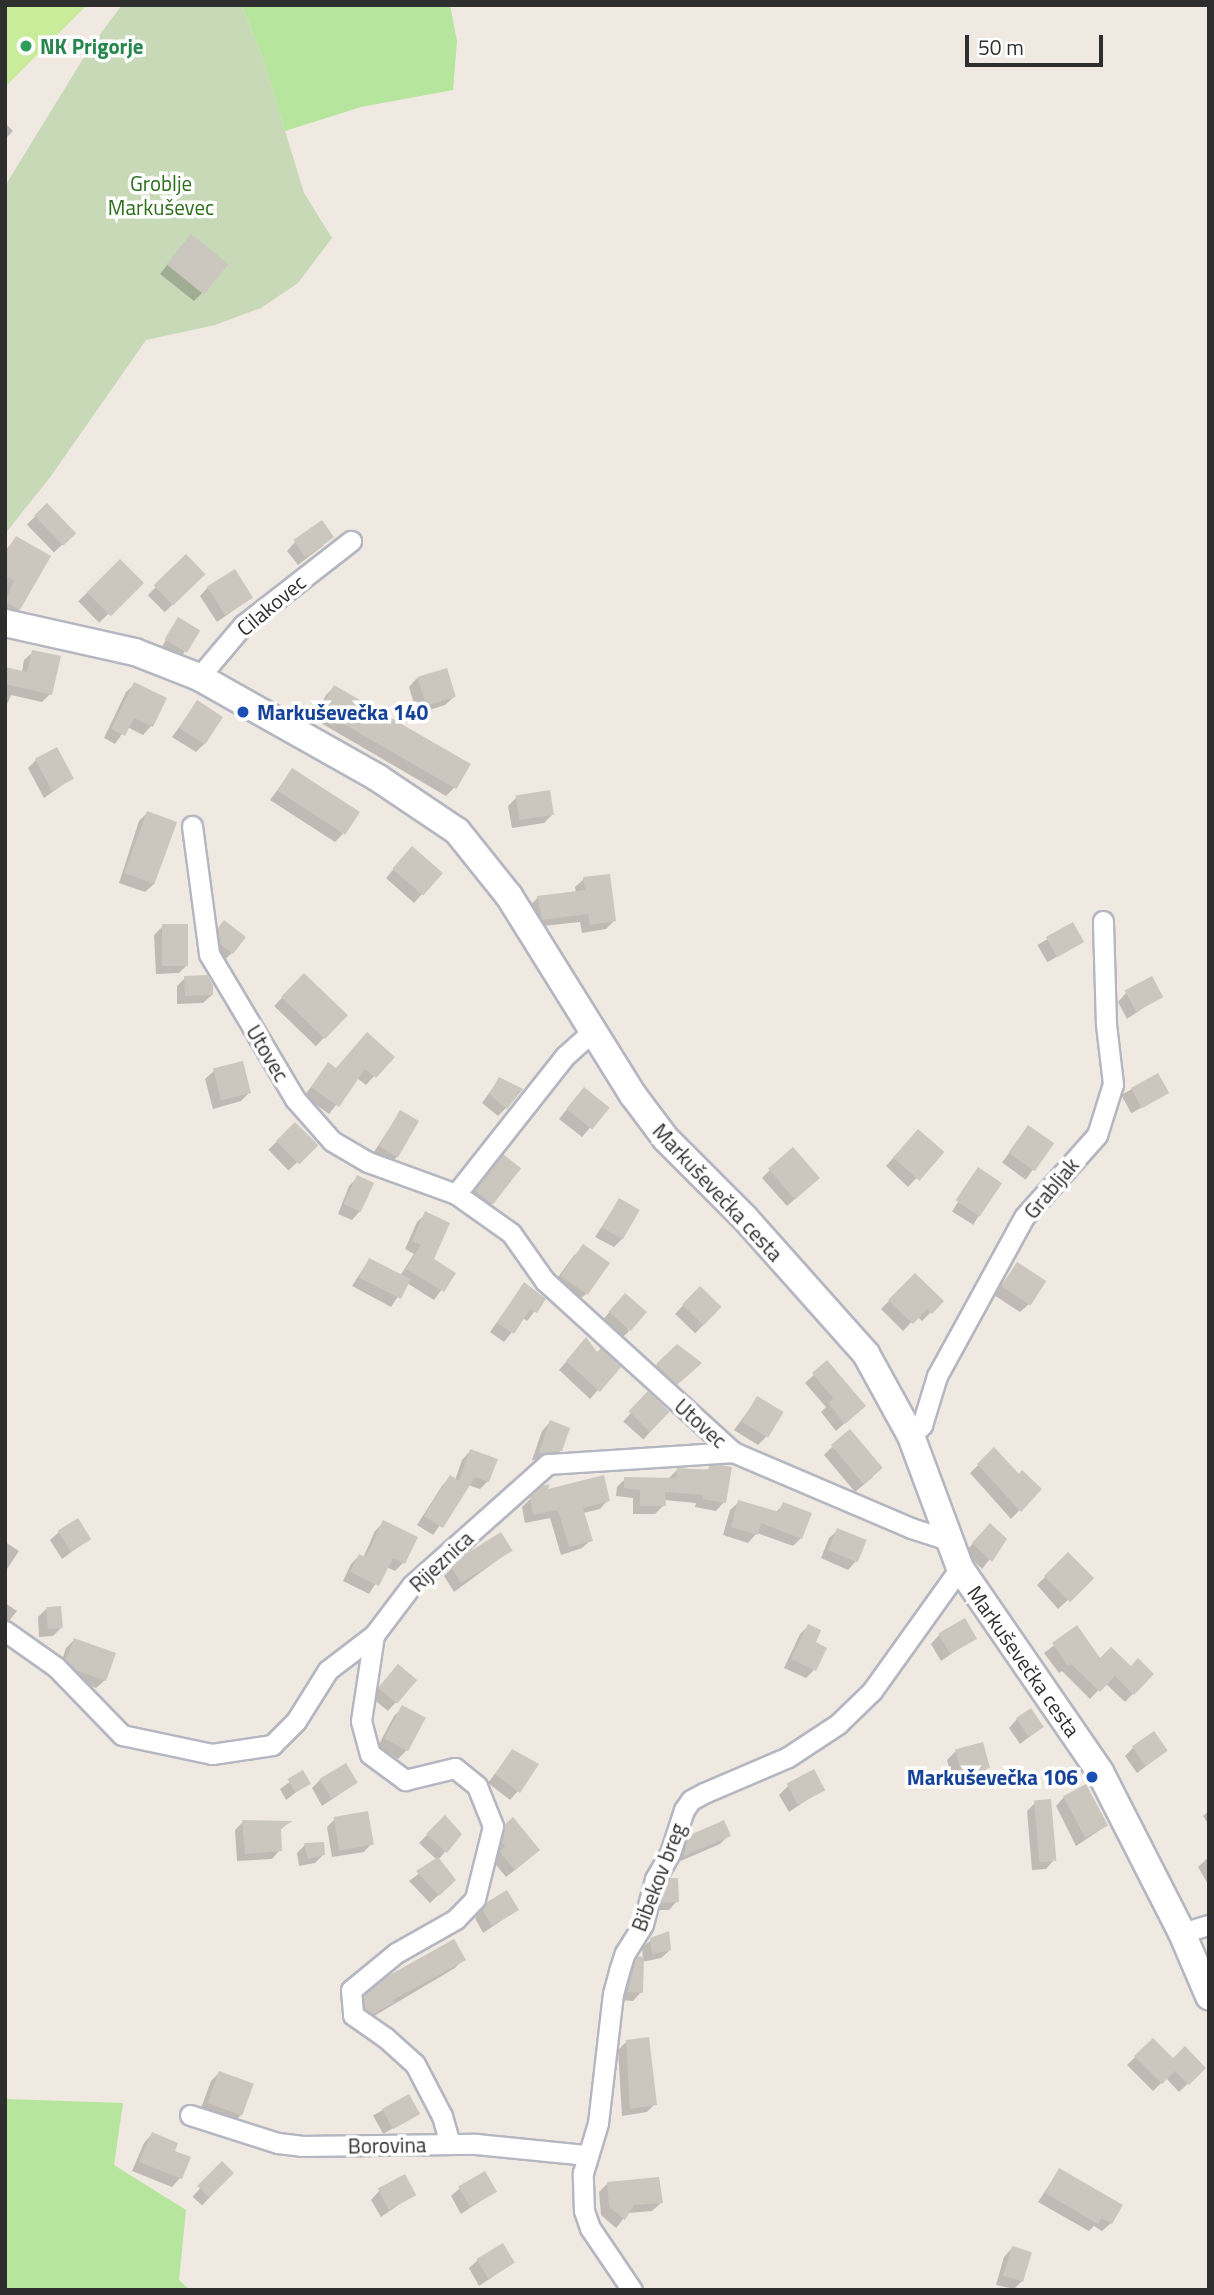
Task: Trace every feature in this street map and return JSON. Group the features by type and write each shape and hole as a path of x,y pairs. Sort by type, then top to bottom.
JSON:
{"main road":[{"name":"Markuševečka cesta","path":"5,623 135,652 199,677 378,778 457,831 509,896 633,1095 666,1139 744,1218 866,1354 911,1436 960,1568 1100,1772 1182,1933 1209,1996"}],"street":[{"name":"Cilakovec","path":"199,677 243,625 351,541"},
{"name":"Utovec","path":"192,826 209,954 295,1099 332,1141 368,1162 456,1194 511,1233 545,1281 733,1451"},
{"name":"Grabljak","path":"911,1436 922,1425 937,1376 1024,1217 1097,1135 1113,1084 1106,1024 1103,921"},
{"path":"456,1194 565,1056 593,1031"},
{"name":"Rijeznica","path":"5,1631 56,1667 122,1735 212,1754 272,1745 296,1721 328,1670 374,1635 412,1585 548,1464 733,1451 911,1528 948,1540"},
{"name":"Bibekov breg","path":"632,2290 590,2228 582,2189 587,2155 598,2123 613,1994 619,1971 625,1953 643,1924 655,1879 670,1853 684,1810 691,1800 788,1757 838,1724 872,1691 960,1568"},
{"path":"374,1635 361,1721 370,1754 405,1780 455,1768 477,1786 493,1826 475,1899 456,1919 396,1954 351,1990 353,2015 386,2038 415,2064 442,2116 450,2144"},
{"path":"1182,1933 1209,1925"},
{"name":"Borovina","path":"190,2115 278,2143 476,2144 587,2155"}],"green space":[{"name":"NK Prigorje","path":"5,5 87,5 5,87"},
{"name":"Groblje Markuševec","path":"122,5 242,5 265,65 304,193 332,238 298,283 261,308 215,325 146,340 51,476 5,534 5,186 89,49"},
{"path":"242,5 450,5 457,41 453,90 361,107 285,131 265,65"},
{"path":"5,2099 123,2103 114,2165 186,2210 179,2280 190,2290 5,2290"}],"building":[{"path":"191,234 228,264 204,295 166,264"},
{"path":"47,503 76,533 63,546 34,516"},
{"path":"322,520 334,537 305,557 293,540"},
{"path":"16,536 51,556 20,610 5,602 14,580 5,576 5,554"},
{"path":"186,554 205,574 173,605 154,585"},
{"path":"120,559 144,583 111,616 87,592"},
{"path":"235,569 253,598 225,615 207,586"},
{"path":"178,617 200,630 187,653 165,639"},
{"path":"32,650 61,656 52,695 5,684 5,667 27,672"},
{"path":"447,668 456,697 426,706 417,677"},
{"path":"134,682 167,698 153,727 134,718 125,736 111,729"},
{"path":"334,685 471,764 456,789 320,710"},
{"path":"197,700 223,717 205,745 179,728"},
{"path":"57,747 74,779 52,791 35,759"},
{"path":"292,768 360,812 345,835 277,791"},
{"path":"550,790 554,815 519,820 515,795"},
{"path":"147,811 177,822 154,884 124,873"},
{"path":"412,846 443,873 423,896 392,869"},
{"path":"610,874 616,921 590,925 588,914 542,920 537,896 585,890 583,877"},
{"path":"224,920 246,937 233,954 220,944 218,928"},
{"path":"1073,922 1084,942 1057,957 1046,937"},
{"path":"162,924 188,924 188,966 162,966"},
{"path":"304,973 348,1015 325,1039 281,997"},
{"path":"207,975 213,985 213,995 185,996 184,976"},
{"path":"1152,976 1163,997 1136,1012 1125,991"},
{"path":"367,1032 395,1057 376,1078 365,1069 339,1107 311,1087 328,1062 336,1068"},
{"path":"243,1061 251,1093 221,1101 213,1068"},
{"path":"1158,1073 1169,1093 1142,1108 1131,1088"},
{"path":"499,1077 523,1089 507,1109 489,1094"},
{"path":"584,1087 610,1108 592,1130 566,1109"},
{"path":"400,1110 419,1121 398,1157 379,1146"},
{"path":"295,1122 318,1145 299,1164 276,1141"},
{"path":"1028,1125 1054,1143 1035,1171 1008,1153"},
{"path":"918,1129 944,1152 919,1181 893,1158"},
{"path":"793,1147 820,1178 795,1200 768,1169"},
{"path":"503,1154 521,1168 493,1204 475,1190"},
{"path":"978,1167 1002,1183 980,1216 956,1200"},
{"path":"357,1175 374,1183 361,1212 343,1204"},
{"path":"619,1198 640,1210 623,1239 602,1227"},
{"path":"425,1211 450,1223 434,1259 456,1273 444,1292 406,1269 421,1245 412,1241"},
{"path":"583,1244 610,1263 588,1295 561,1276"},
{"path":"369,1258 411,1279 401,1299 359,1278"},
{"path":"1017,1262 1046,1281 1031,1305 1001,1286"},
{"path":"915,1273 944,1301 932,1314 927,1309 913,1324 888,1300"},
{"path":"524,1282 546,1299 537,1313 530,1309 514,1334 497,1323"},
{"path":"700,1286 722,1307 704,1326 682,1305"},
{"path":"625,1293 647,1312 630,1331 609,1312"},
{"path":"586,1337 597,1352 601,1348 621,1367 600,1392 566,1361"},
{"path":"677,1344 702,1363 677,1385 656,1364"},
{"path":"827,1360 866,1406 845,1424 828,1403 833,1398 812,1373"},
{"path":"648,1391 670,1412 650,1432 629,1411"},
{"path":"757,1396 784,1412 768,1438 742,1422"},
{"path":"550,1420 570,1428 562,1451 542,1454 539,1452"},
{"path":"850,1429 883,1468 864,1484 831,1445"},
{"path":"994,1447 1019,1474 1022,1470 1042,1489 1021,1512 977,1464"},
{"path":"470,1449 498,1459 489,1482 475,1477 443,1528 424,1516 450,1475 459,1481"},
{"path":"709,1466 732,1467 726,1503 702,1499 703,1495 665,1492 666,1506 640,1506 640,1490 624,1488 624,1477 676,1478 677,1468 708,1470"},
{"path":"604,1475 610,1501 583,1508 593,1541 569,1547 558,1510 533,1515 530,1497 542,1486 550,1484 548,1489"},
{"path":"738,1500 779,1512 783,1502 812,1513 802,1539 761,1523 758,1535 731,1527"},
{"path":"78,1518 91,1539 71,1552 58,1531"},
{"path":"383,1520 418,1537 405,1564 393,1558 379,1586 350,1572 359,1554 366,1557"},
{"path":"990,1523 1007,1539 992,1562 972,1543"},
{"path":"837,1528 867,1540 858,1562 828,1550"},
{"path":"501,1532 513,1551 461,1583 449,1564"},
{"path":"1068,1552 1094,1578 1070,1602 1044,1576"},
{"path":"61,1606 63,1628 48,1629 46,1607"},
{"path":"965,1618 977,1639 950,1654 938,1634"},
{"path":"808,1624 821,1630 816,1642 827,1648 816,1671 791,1659"},
{"path":"1077,1625 1100,1658 1111,1647 1131,1666 1138,1658 1154,1674 1134,1695 1115,1676 1100,1692 1071,1664 1068,1666 1052,1643"},
{"path":"74,1638 116,1653 106,1681 76,1670 66,1660"},
{"path":"398,1664 417,1680 397,1704 378,1688"},
{"path":"402,1705 426,1718 408,1751 384,1739"},
{"path":"1031,1708 1044,1727 1029,1737 1016,1718"},
{"path":"1154,1731 1168,1751 1146,1766 1132,1746"},
{"path":"983,1742 990,1768 962,1776 955,1750"},
{"path":"512,1749 539,1764 520,1793 495,1774"},
{"path":"346,1763 358,1783 331,1799 319,1779"},
{"path":"814,1769 825,1790 798,1805 787,1784"},
{"path":"303,1770 311,1784 295,1793 287,1779"},
{"path":"1086,1784 1108,1825 1085,1838 1063,1796"},
{"path":"1051,1799 1056,1861 1039,1862 1034,1800"},
{"path":"368,1811 374,1844 339,1851 334,1817"},
{"path":"445,1815 462,1834 447,1853 426,1834"},
{"path":"513,1817 540,1850 515,1870 499,1851 505,1847 502,1842 505,1824"},
{"path":"242,1820 293,1821 281,1828 282,1851 245,1854"},
{"path":"724,1820 731,1836 684,1856 688,1836"},
{"path":"324,1842 325,1855 308,1859 304,1843"},
{"path":"438,1857 456,1880 439,1896 416,1871"},
{"path":"670,1878 678,1878 679,1902 661,1903"},
{"path":"507,1890 519,1910 492,1926 482,1909 487,1902"},
{"path":"669,1931 671,1950 652,1954 650,1938"},
{"path":"454,1939 466,1960 373,2014 365,2008 364,1995 386,1977"},
{"path":"637,1956 644,1957 643,1993 627,1992"},
{"path":"649,2037 657,2105 630,2109 626,2040"},
{"path":"1153,2038 1173,2058 1185,2046 1206,2068 1189,2085 1175,2071 1162,2084 1134,2056"},
{"path":"219,2071 254,2084 242,2116 207,2103"},
{"path":"409,2094 420,2114 393,2129 382,2109"},
{"path":"152,2132 178,2143 175,2151 191,2157 182,2179 139,2162"},
{"path":"222,2161 234,2173 209,2198 197,2186"},
{"path":"1059,2168 1123,2205 1112,2224 1102,2218 1098,2224 1045,2193"},
{"path":"485,2171 497,2192 470,2207 458,2186"},
{"path":"405,2174 416,2195 389,2210 378,2189"},
{"path":"659,2177 663,2203 634,2205 625,2220 609,2207 607,2182"},
{"path":"503,2243 515,2263 488,2279 476,2259"},
{"path":"1012,2246 1032,2252 1023,2282 1003,2276"}],"place":[{"name":"NK Prigorje","path":"26,46"},
{"name":"Markuševečka 140","path":"243,712"},
{"name":"Markuševečka 106","path":"1092,1777"}]}
